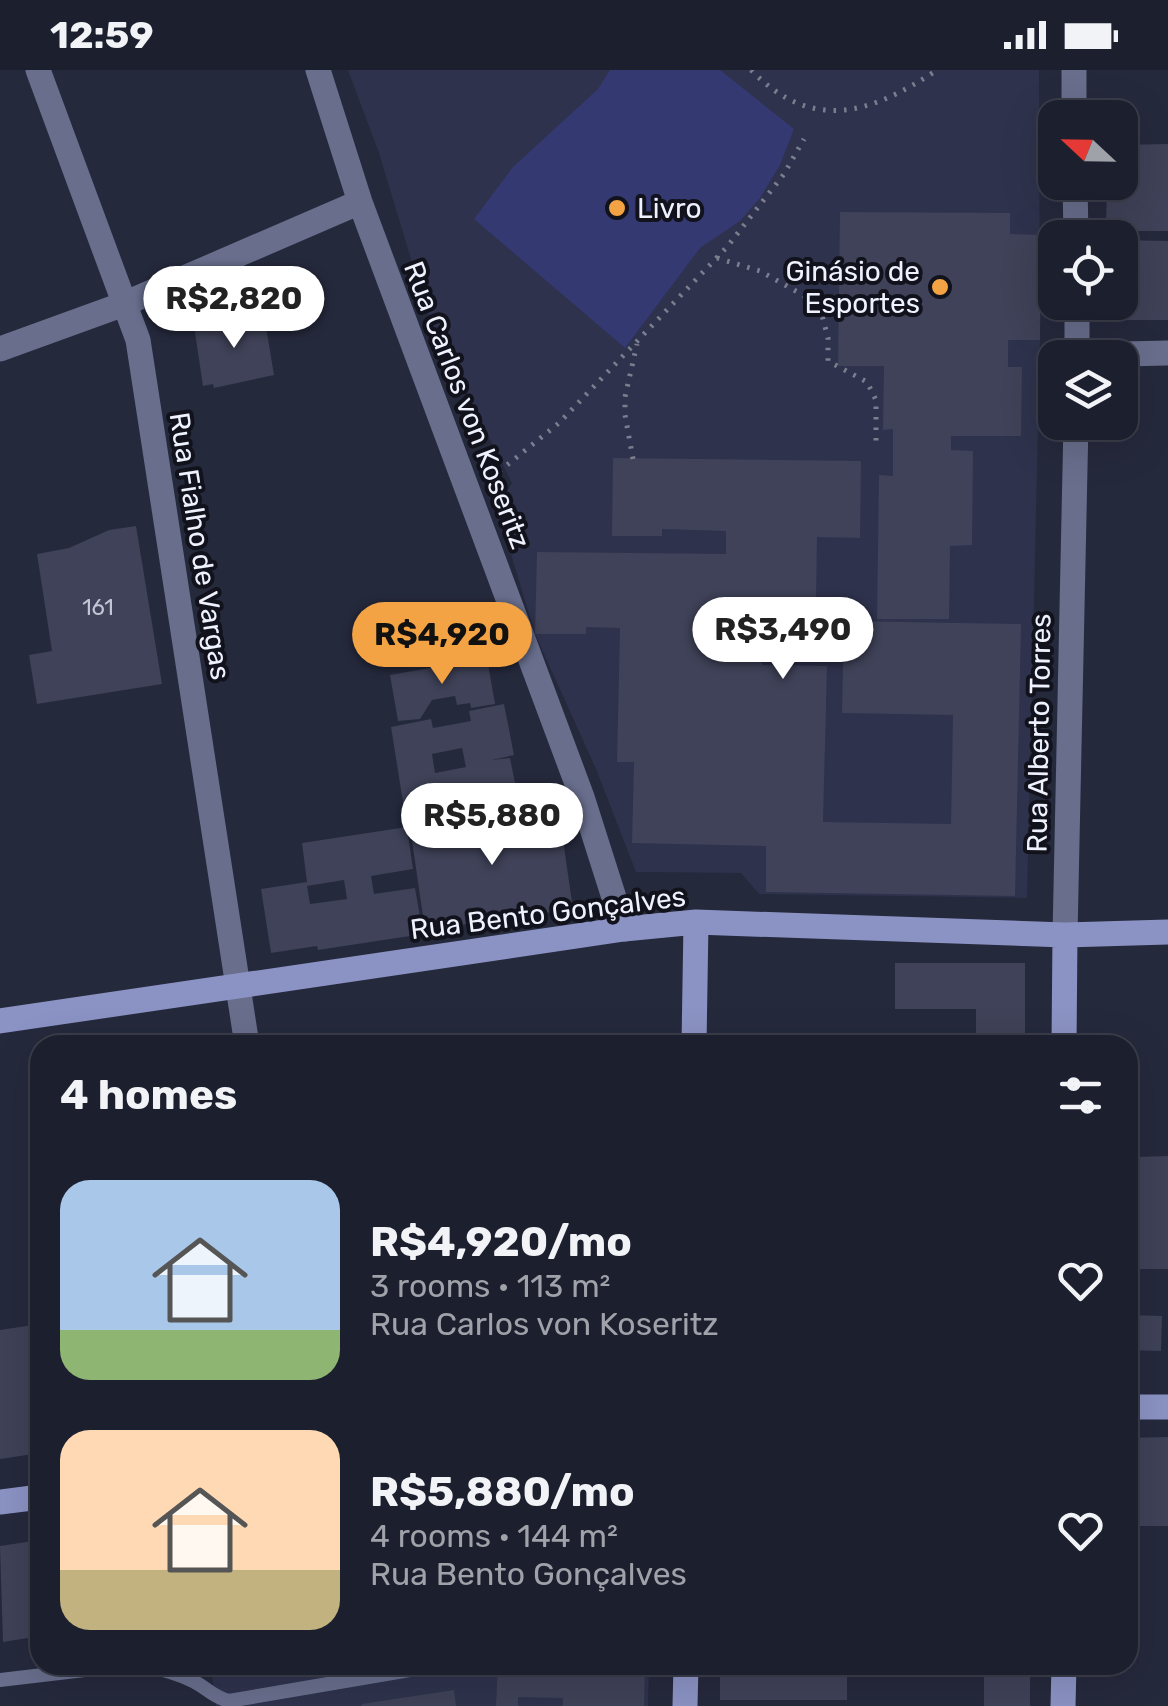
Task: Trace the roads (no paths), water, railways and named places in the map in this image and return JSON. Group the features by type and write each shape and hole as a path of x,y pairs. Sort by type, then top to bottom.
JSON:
{"main road":[{"name":"Rua Bento Gonçalves","path":"0,1021 624,929 696,922 1065,935 1168,932"},
{"path":"694,1035 696,922"},
{"name":"Rua Alberto Torres","path":"1064,1035 1065,935"},
{"path":"1138,1407 1168,1407"},
{"path":"0,1502 30,1498"},
{"path":"685,1706 686,1675"},
{"path":"1063,1706 1064,1675"}],"street":[{"name":"Rua Fialho de Vargas","path":"38,70 138,340 246,1035"},
{"name":"Rua Carlos von Koseritz","path":"318,70 360,202 582,797 624,929"},
{"path":"1074,70 1074,100"},
{"path":"0,350 124,304 360,202"},
{"path":"1138,353 1168,352"},
{"name":"Rua Alberto Torres","path":"1065,935 1076,440"}],"lane":[{"path":"0,1680 42,1675"},
{"path":"181,1675 200,1684 214,1698 229,1701 380,1675"}],"place":[{"name":"Livro","path":"617,208"},
{"name":"Ginásio de Esportes","path":"940,287"}]}
